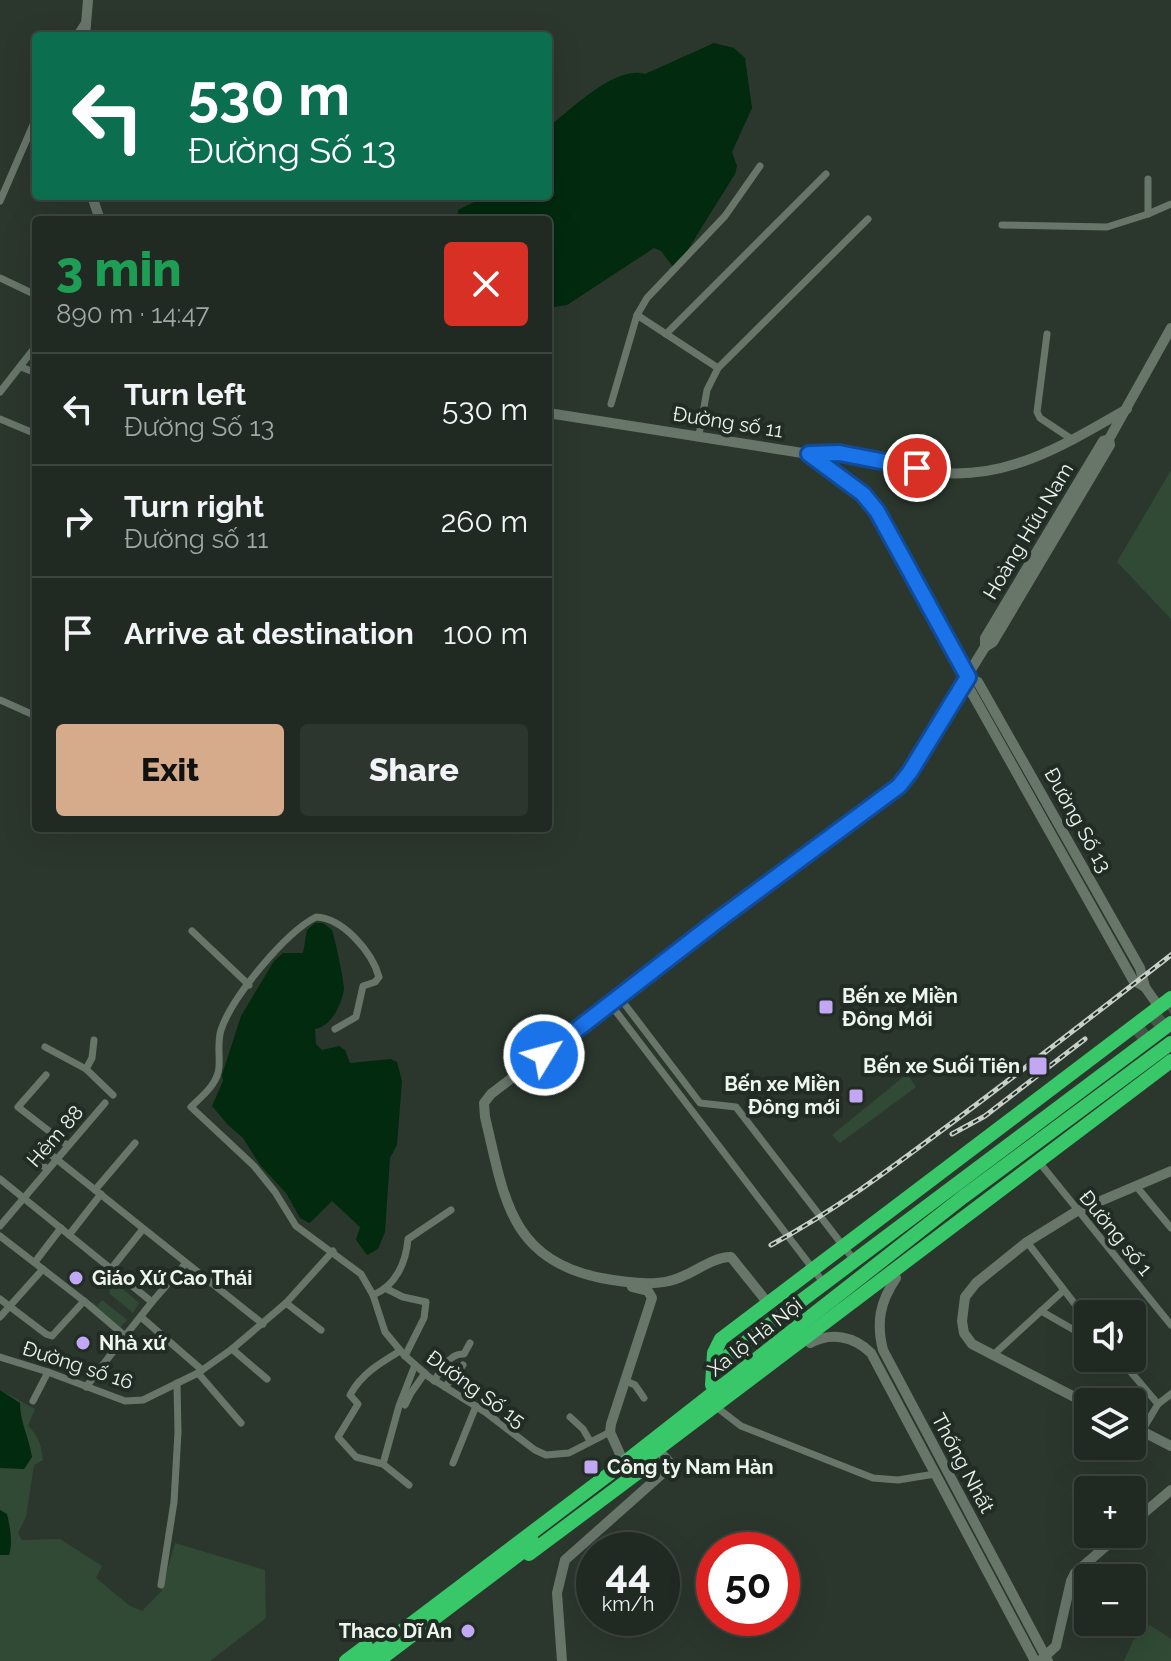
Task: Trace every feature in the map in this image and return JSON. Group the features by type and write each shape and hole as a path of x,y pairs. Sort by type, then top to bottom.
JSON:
{"highway":[{"path":"1165,1003 1171,1024"},
{"name":"Xa lộ Hà Nội","path":"716,1399 713,1360 721,1339 1165,1003"},
{"name":"Xa lộ Hà Nội","path":"713,1360 854,1260 1171,1024"},
{"path":"973,1157 1134,1035"},
{"name":"Xa lộ Hà Nội","path":"378,1661 393,1655 660,1452 716,1399 963,1197 1171,1043"},
{"name":"Xa lộ Hà Nội","path":"355,1660 623,1458 810,1343 854,1305 1171,1061"},
{"name":"Xa lộ Hà Nội","path":"1041,1164 1171,1071"},
{"path":"866,1236 881,1226"},
{"name":"Xa lộ Hà Nội","path":"716,1399 896,1278 955,1229"},
{"path":"713,1360 797,1289"}],"main road":[{"path":"85,32 88,0"},
{"name":"Hoàng Hữu Nam","path":"1137,393 1137,387 1171,328"},
{"name":"Hoàng Hữu Nam","path":"767,1302 731,1257 722,1257 670,1281 653,1283 609,1280 556,1262 528,1241 517,1227 504,1195 484,1103 491,1094 633,985 899,786 985,647 993,642 1001,629 1110,445 1109,439 1171,341"},
{"name":"Đường số 11","path":"552,414 809,454 839,453 942,473 971,473 1003,469 1073,440 1127,409"},
{"path":"1095,427 1104,430 1109,439"},
{"name":"Đường Số 13","path":"809,454 863,494 877,511 968,677 969,688 1088,888 1133,980 1165,1003"},
{"name":"Hoàng Hữu Nam","path":"610,1432 652,1298 648,1291 640,1287 609,1285 572,1275 538,1256 524,1244 512,1229 498,1197 478,1110 479,1102 487,1091 617,993 633,985"},
{"path":"1074,1397 972,1344 964,1333 962,1321 965,1297 976,1283 1027,1242 1077,1211 1171,1171"},
{"name":"Thống Nhất","path":"896,1278 883,1299 879,1316 882,1361 935,1474 1042,1660"},
{"name":"Thống Nhất","path":"810,1343 829,1337 849,1338 882,1361 1042,1660"},
{"path":"610,1432 623,1458"},
{"path":"1146,1433 1171,1446"},
{"path":"562,1661 557,1593 565,1560 672,1465 660,1452"},
{"path":"1146,1511 1171,1490"},
{"path":"1042,1660 1056,1646 1075,1573 1104,1548"}],"street":[{"path":"78,32 86,20"},
{"path":"0,201 32,127"},
{"path":"611,404 637,315 647,298 725,216 760,166"},
{"path":"666,334 826,174"},
{"path":"1148,179 1148,214"},
{"path":"1002,225 1107,227 1171,204"},
{"path":"699,435 707,390 718,368 868,219"},
{"path":"0,278 32,293"},
{"path":"637,315 718,368"},
{"path":"1047,334 1037,412 1040,418 1073,440"},
{"path":"0,392 32,352"},
{"path":"21,367 32,371"},
{"path":"0,419 32,432"},
{"path":"0,700 32,714"},
{"name":"Đường Số 15","path":"335,1029 356,1017 363,986 378,981 378,973 354,937 321,917 312,919 263,963 221,1031 218,1044 220,1066 216,1080 191,1107 254,1166 296,1226 361,1274 373,1295 380,1322 403,1353 434,1381 546,1455 569,1453 610,1432"},
{"path":"192,931 249,985"},
{"path":"615,1001 700,1103 736,1107 854,1260"},
{"path":"615,1001 823,1282"},
{"path":"86,1069 94,1040"},
{"path":"45,1047 86,1069 113,1095"},
{"path":"46,1075 18,1107 67,1145"},
{"name":"Hẻm 88","path":"0,1226 105,1103"},
{"path":"69,1235 135,1143"},
{"path":"40,1146 263,1324"},
{"path":"31,1155 47,1169"},
{"name":"Đường số 1","path":"1041,1164 1171,1325"},
{"path":"0,1179 152,1302"},
{"path":"1136,1186 1171,1228"},
{"path":"373,1295 387,1289 405,1257 408,1239 451,1210"},
{"path":"35,1262 61,1228"},
{"path":"111,1269 143,1229"},
{"path":"0,1236 125,1336"},
{"path":"1027,1242 1074,1304"},
{"name":"Đường số 16","path":"0,1357 132,1402 143,1400 200,1372 232,1349 286,1303 333,1251"},
{"path":"86,1387 185,1264"},
{"path":"0,1317 43,1269"},
{"path":"387,1289 403,1297 426,1302 424,1318 403,1353 363,1376 350,1394 358,1404 339,1433 339,1439 356,1457 383,1464 409,1485"},
{"path":"992,1356 1063,1291"},
{"path":"0,1299 52,1336 84,1301"},
{"path":"286,1303 321,1330"},
{"path":"1041,1311 1074,1330"},
{"path":"141,1317 200,1372 241,1423"},
{"path":"434,1381 450,1358 455,1354 464,1354 470,1343"},
{"path":"232,1349 267,1379"},
{"path":"383,1464 399,1406 415,1365"},
{"path":"445,1387 463,1365"},
{"path":"33,1401 48,1372"},
{"path":"1131,1372 1158,1404"},
{"path":"405,1405 425,1373"},
{"path":"624,1380 635,1385 644,1398"},
{"path":"161,1585 175,1491 177,1383"},
{"path":"1146,1418 1171,1394"},
{"path":"716,1399 741,1426 873,1478 898,1480 935,1474"},
{"path":"453,1463 476,1406"},
{"path":"570,1417 590,1441"}],"shaded area":[{"path":"714,43 734,48 745,58 752,108 732,152 737,166 735,174 674,268 661,251 654,248 567,305 552,307 552,216 457,216 458,210 478,200 552,200 552,124 607,82 633,73 645,74"},
{"path":"1171,470 1171,619 1117,562"},
{"path":"315,923 323,923 332,930 344,989 335,1014 326,1024 315,1029 316,1044 322,1050 339,1046 345,1050 350,1063 391,1059 397,1062 402,1081 397,1145 390,1158 385,1232 378,1249 367,1255 356,1240 360,1227 332,1201 309,1223 300,1218 286,1193 260,1165 243,1138 212,1106 223,1081 222,1075 241,1016 274,961 283,953 303,953 307,930"},
{"path":"907,1074 916,1087 840,1143 832,1135"},
{"path":"107,1275 139,1303 133,1313 109,1293 111,1288 102,1281"},
{"path":"102,1300 127,1320 119,1329 90,1305 93,1302 97,1306"},
{"path":"0,1390 35,1409 28,1426 37,1437 43,1460 34,1465 26,1517 18,1533 22,1540 60,1539 102,1566 96,1578 130,1606 142,1611 161,1592 175,1543 265,1570 266,1618 210,1661 0,1661"},
{"path":"0,1390 20,1403 32,1457 24,1469 0,1468"},
{"path":"0,1510 7,1514 8,1519 11,1540 9,1555 0,1555"},
{"path":"1150,1625 1171,1639 1171,1661 1124,1661 1133,1641 1138,1636 1146,1636 1146,1629"}],"tunnel":[{"path":"1134,1035 1171,1007"}],"railway":[{"path":"771,1245 887,1171 1171,955"},
{"path":"952,1134 985,1116 1085,1039"}],"place":[{"name":"Bến xe Miền Đông Mới","path":"826,1007"},
{"name":"Bến xe Suối Tiên","path":"1038,1066"},
{"name":"Bến xe Miền Đông mới","path":"856,1096"},
{"name":"Giáo Xứ Cao Thái","path":"76,1278"},
{"name":"Nhà xứ","path":"83,1343"},
{"name":"Công ty Nam Hàn","path":"591,1467"},
{"name":"Thaco Dĩ An","path":"468,1631"}],"route":[{"path":"544,1055 899,786 910,772 968,677 877,511 863,494 809,454 839,453 917,468"}]}
